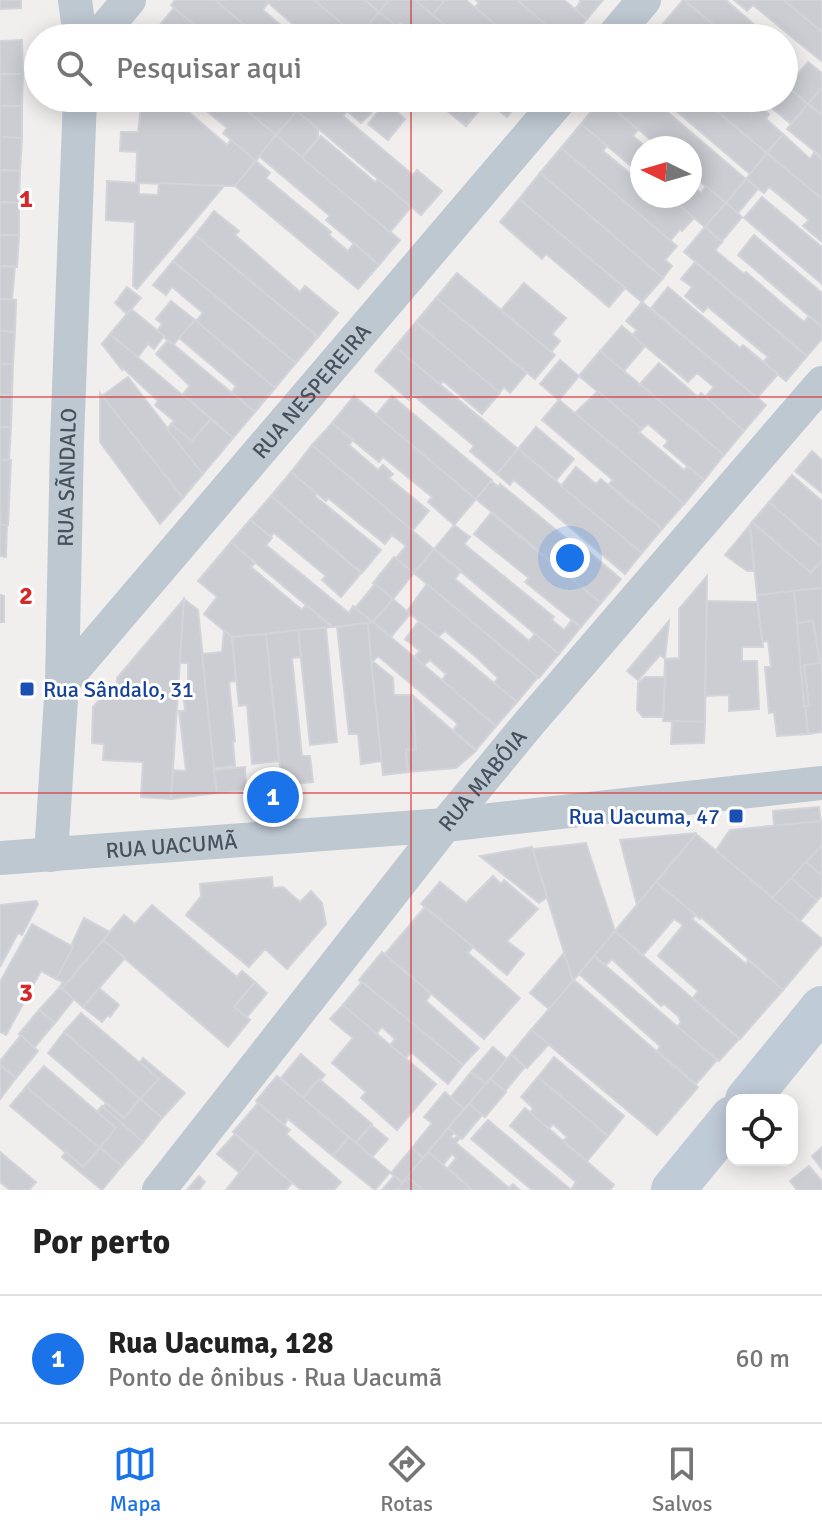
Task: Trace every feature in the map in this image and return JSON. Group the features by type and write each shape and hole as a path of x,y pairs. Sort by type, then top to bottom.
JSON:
{"street":[{"path":"75,0 78,24"},
{"path":"109,24 129,0"},
{"path":"624,24 644,0"},
{"name":"RUA SÃNDALO","path":"51,855 62,683 67,441 79,112"},
{"name":"RUA NESPEREIRA","path":"62,683 549,112"},
{"name":"RUA MABÓIA","path":"159,1190 445,825 822,383"},
{"name":"RUA UACUMÃ","path":"0,858 445,825 822,783"},
{"path":"752,1094 822,1008"},
{"path":"673,1190 726,1125"}],"building":[{"path":"0,0 21,0 21,8 0,9"},
{"path":"175,0 215,0 243,24 193,24 171,5"},
{"path":"215,0 265,0 268,3 263,10 280,24 243,24"},
{"path":"265,0 314,0 343,24 293,24"},
{"path":"314,0 365,0 379,12 369,24 343,24"},
{"path":"365,0 389,0 379,12"},
{"path":"389,0 415,0 444,24 394,24 379,12"},
{"path":"415,0 445,0 433,15"},
{"path":"445,0 466,0 494,24 444,24 433,15"},
{"path":"476,0 517,0 545,24 495,24 475,7 479,3"},
{"path":"517,0 564,0 587,19 583,24 545,24"},
{"path":"579,0 603,0 587,19 575,9"},
{"path":"684,0 713,24 663,24"},
{"path":"684,0 726,0 753,24 713,24"},
{"path":"734,0 784,0 822,32 822,60 798,42 798,24 776,24 753,5 747,11"},
{"path":"784,0 822,0 822,32"},
{"path":"174,8 193,24 161,24"},
{"path":"379,12 394,24 369,24"},
{"path":"22,40 23,74 0,74 0,41"},
{"path":"808,62 822,73 822,88 808,104 798,96 798,74"},
{"path":"0,74 23,74 22,106 0,106"},
{"path":"822,88 822,115 808,104"},
{"path":"798,96 808,104 791,124 777,112 798,112"},
{"path":"808,104 822,115 822,157 787,129"},
{"path":"0,106 22,106 22,138 0,137"},
{"path":"140,112 189,112 227,145 231,140 256,161 235,186 136,183 137,152 120,151 121,132 138,132"},
{"path":"208,112 248,112 276,135 256,161 223,133 227,128"},
{"path":"248,112 296,112 276,135"},
{"path":"296,112 318,129 318,138 302,157 276,135"},
{"path":"298,112 346,112 343,116 413,175 417,170 442,191 421,215"},
{"path":"348,112 371,113 361,123"},
{"path":"378,112 397,112 405,119 388,140 368,124"},
{"path":"448,112 478,112 466,126"},
{"path":"591,112 617,112 638,130 630,136 630,165 581,124"},
{"path":"618,112 667,112 696,136 646,136"},
{"path":"677,112 718,112 767,153 750,174"},
{"path":"718,112 767,112 769,114 766,119 783,134 767,153"},
{"path":"581,124 607,146 603,151 630,173 630,207 561,148"},
{"path":"783,134 810,159 814,153 822,159 822,199 767,153"},
{"path":"276,135 400,240 379,265 326,220 330,216 259,156"},
{"path":"321,136 375,182 378,179 411,207 390,232 302,158"},
{"path":"0,137 22,138 20,171 0,170"},
{"path":"702,141 746,179 726,203 702,183"},
{"path":"561,148 677,246 665,260 672,266 663,278 540,173"},
{"path":"767,153 822,199 822,242 803,226 809,220 769,187 764,193 746,179"},
{"path":"256,161 270,173 266,178 331,232 329,235 348,251 354,243 379,265 358,289 235,186"},
{"path":"0,170 20,171 19,203 0,202"},
{"path":"540,173 663,278 642,302 519,199"},
{"path":"746,179 758,189 738,213 726,203"},
{"path":"107,181 139,183 139,194 158,195 159,183 224,186 137,289 133,286 135,222 106,220"},
{"path":"706,186 726,203 705,227 682,208 702,208 702,192"},
{"path":"762,197 822,247 822,284 744,218"},
{"path":"519,199 625,288 609,307 546,254 542,259 500,222"},
{"path":"0,202 19,203 19,235 0,235"},
{"path":"726,203 742,217 722,241 705,227"},
{"path":"631,208 682,208 694,218 670,241"},
{"path":"214,211 239,231 235,235 300,292 305,286 338,313 318,337 195,235"},
{"path":"705,227 722,242 715,250 804,322 809,316 822,327 822,339 807,356 684,252"},
{"path":"0,235 19,235 17,267 0,266"},
{"path":"195,235 318,337 296,363 173,261"},
{"path":"754,235 822,293 822,327 738,255"},
{"path":"173,261 296,363 275,388 196,321 203,313 172,287 166,295 153,285"},
{"path":"695,262 807,356 786,381 763,362 768,357 708,307 703,312 685,296 692,287 681,279"},
{"path":"0,266 15,267 12,299 0,299"},
{"path":"457,273 555,355 535,379 436,298"},
{"path":"524,283 566,318 552,334 560,341 551,352 501,310"},
{"path":"127,287 141,298 127,314 115,303"},
{"path":"668,287 740,348 743,345 778,374 757,398 651,308"},
{"path":"436,298 527,373 510,393 504,387 499,393 416,322"},
{"path":"0,299 16,300 15,332 0,331"},
{"path":"171,301 195,320 173,345 157,331 162,324 156,319"},
{"path":"642,302 766,405 744,431 705,397 714,387 697,373 688,382 632,335 637,330 626,321"},
{"path":"131,309 164,336 154,349 148,344 138,357 110,334"},
{"path":"195,320 275,388 255,412 231,393 236,386 179,338"},
{"path":"416,322 500,393 482,414 443,381 440,385 395,347"},
{"path":"622,326 645,346 624,371 600,351"},
{"path":"0,331 15,332 13,364 0,364"},
{"path":"110,334 211,419 192,441 171,424 174,421 155,405 158,401 122,370 102,344"},
{"path":"168,340 255,412 233,438 183,394 190,386 156,354"},
{"path":"395,347 518,449 497,474 470,451 474,446 413,395 409,400 375,371"},
{"path":"600,351 724,455 704,480 664,446 668,441 648,424 642,429 579,376"},
{"path":"560,360 579,376 559,400 540,384"},
{"path":"659,363 698,397 701,393 744,431 724,455 640,384"},
{"path":"0,364 13,364 12,396 0,395"},
{"path":"128,377 203,474 183,498 102,396"},
{"path":"598,391 642,429 639,432 684,470 688,466 704,480 684,504 575,413"},
{"path":"100,393 183,498 160,524 100,442"},
{"path":"0,395 12,396 11,427 0,427"},
{"path":"354,396 476,499 454,525 428,502 432,497 383,457 379,462 332,423"},
{"path":"392,396 492,480 476,499 376,415"},
{"path":"559,400 684,504 662,529 609,484 613,480 542,420"},
{"path":"211,419 233,438 203,474 167,429 171,424 192,441"},
{"path":"332,423 353,440 349,445 378,470 383,465 393,474 389,478 429,511 412,531 312,445"},
{"path":"0,427 11,427 9,460 0,460"},
{"path":"536,427 574,459 556,480 518,449"},
{"path":"312,445 434,549 414,573 396,558 406,546 392,535 385,544 291,472"},
{"path":"518,449 642,553 625,574 514,480 510,485 497,474"},
{"path":"812,451 822,460 822,493 795,471"},
{"path":"0,460 11,460 8,525 0,525"},
{"path":"576,467 596,484 601,479 662,529 642,553 561,486"},
{"path":"291,472 317,494 315,496 381,550 362,573 271,496"},
{"path":"792,475 822,501 822,548 769,502"},
{"path":"491,481 499,487 500,484 572,543 575,540 621,579 601,603 476,499"},
{"path":"271,496 361,573 341,597 322,580 326,576 274,533 270,537 250,520"},
{"path":"769,502 822,548 822,560 811,573 752,522"},
{"path":"491,513 601,603 581,627 525,582 529,578 474,534"},
{"path":"250,520 272,538 266,545 349,613 353,606 373,622 333,627 306,605 231,542"},
{"path":"752,522 811,573 822,560 822,588 757,595"},
{"path":"0,525 7,525 6,557 0,556"},
{"path":"454,525 470,537 464,544 554,617 552,620 564,630 572,620 581,627 559,654 434,549"},
{"path":"750,525 754,571 747,571 725,555"},
{"path":"231,542 255,563 251,567 302,610 306,605 332,627 232,637 204,614 217,597 198,581"},
{"path":"434,549 461,571 455,579 529,641 535,634 559,654 539,678 414,573"},
{"path":"394,557 414,573 393,599 373,583"},
{"path":"707,576 705,722 663,721 665,659 679,658 679,609"},
{"path":"375,584 393,599 373,622 355,608"},
{"path":"427,584 538,677 517,702 494,683 498,678 445,631 438,637 407,611"},
{"path":"822,588 822,732 808,734 804,706 809,706 804,665 820,663 813,621 797,623 794,591"},
{"path":"794,591 808,734 777,736 774,712 769,713 765,667 771,667 768,641 762,642 757,595"},
{"path":"0,595 4,596 4,622 0,622"},
{"path":"184,599 171,799 141,797 143,762 103,760 104,744 92,743 93,707 102,697 116,698 117,678"},
{"path":"184,599 198,610 217,793 171,799 173,770 186,771 179,711 185,711 183,689 188,688 188,663 180,663"},
{"path":"393,599 410,614 391,637 373,622"},
{"path":"707,601 757,602 763,647 742,647 742,661 757,661 759,709 729,711 729,695 705,696"},
{"path":"419,621 517,702 496,726 442,680 446,674 430,660 424,665 414,657 420,651 405,639"},
{"path":"669,621 665,659 660,655 638,680 627,671"},
{"path":"813,621 820,663 804,665 809,706 804,706 797,623"},
{"path":"373,622 496,726 476,750 453,730 458,724 378,656 371,660 368,623"},
{"path":"368,623 382,761 361,764 358,734 349,734 337,627"},
{"path":"326,628 337,742 310,745 298,630"},
{"path":"224,630 232,637 236,681 229,682 235,766 214,768 202,654 222,652"},
{"path":"298,630 301,657 292,658 302,756 310,756 313,782 282,785 266,634"},
{"path":"266,634 279,761 252,764 247,705 239,706 232,637"},
{"path":"371,660 393,678 394,695 412,695 416,749 406,750 408,772 383,775"},
{"path":"645,677 665,677 663,717 643,717 637,710 638,683"},
{"path":"412,695 476,751 456,768 408,772 406,750 416,749"},
{"path":"672,721 705,722 704,743 671,744"},
{"path":"245,767 246,790 217,793 214,770"},
{"path":"819,807 821,822 774,826 773,811"},
{"path":"822,821 822,846 772,898 716,850 730,830"},
{"path":"696,834 637,905 620,840"},
{"path":"696,834 822,939 822,944 783,990 701,917 656,882"},
{"path":"586,843 615,931 573,981 532,849"},
{"path":"532,847 547,897 539,903 480,856"},
{"path":"822,847 822,876 806,862"},
{"path":"806,862 822,876 822,895 817,901 791,878"},
{"path":"493,876 501,884 504,880 538,909 507,941 524,954 507,975 421,904 440,882 466,903"},
{"path":"272,877 273,888 283,887 300,902 311,891 322,903 326,924 287,969 265,949 249,967 186,915 201,896 200,884"},
{"path":"791,878 817,901 800,921 772,898"},
{"path":"656,882 696,915 692,919 783,990 740,1039 693,998 698,991 658,956 683,925 674,919 643,955 615,931"},
{"path":"36,901 38,904 22,935 18,933 0,967 0,905"},
{"path":"152,905 237,977 242,971 255,982 234,1007 250,1020 228,1047 103,940 124,915 135,924"},
{"path":"425,907 473,947 468,953 520,998 484,1039 385,954"},
{"path":"84,918 110,932 62,989 63,982 56,979"},
{"path":"32,924 73,947 56,979 41,971 6,1035 0,1032 0,982"},
{"path":"615,931 739,1039 719,1061 677,1027 681,1022 678,1016 664,1004 661,1006 612,959 606,965 594,956"},
{"path":"103,940 125,958 83,1007 62,989"},
{"path":"382,952 431,994 426,1001 479,1048 463,1065 359,980"},
{"path":"564,953 573,981 549,1009 530,993"},
{"path":"594,956 717,1060 696,1084 657,1051 660,1046 579,974"},
{"path":"574,980 698,1087 657,1135 531,1030"},
{"path":"255,982 267,993 247,1017 234,1007"},
{"path":"362,982 463,1065 448,1084 411,1052 406,1058 390,1045 395,1039 382,1027 376,1034 343,1005"},
{"path":"60,987 74,999 55,1023 39,1010"},
{"path":"99,988 119,1005 102,1022 83,1007"},
{"path":"343,1005 436,1084 397,1130 361,1098 366,1092 332,1063 353,1038 330,1019"},
{"path":"39,1010 55,1023 34,1048 19,1034"},
{"path":"81,1013 159,1079 140,1099 64,1032"},
{"path":"531,1030 549,1044 527,1068 511,1054"},
{"path":"64,1032 140,1099 124,1118 48,1053"},
{"path":"21,1035 38,1051 16,1078 0,1065 0,1061"},
{"path":"493,1047 507,1059 486,1084 471,1072"},
{"path":"301,1054 325,1075 303,1098 281,1078"},
{"path":"511,1054 525,1067 505,1091 490,1079"},
{"path":"554,1057 624,1116 608,1136 538,1077"},
{"path":"143,1058 185,1093 162,1118 140,1099 159,1079 140,1062"},
{"path":"0,1065 16,1078 0,1099"},
{"path":"44,1066 116,1128 100,1148 26,1087"},
{"path":"471,1072 486,1084 464,1109 451,1097"},
{"path":"277,1076 349,1137 333,1156 288,1119 284,1125 256,1101"},
{"path":"538,1077 608,1136 587,1161 563,1141 567,1137 553,1124 549,1129 530,1113 533,1108 521,1097"},
{"path":"319,1079 372,1124 356,1143 303,1098"},
{"path":"490,1079 506,1092 485,1117 469,1104"},
{"path":"26,1087 100,1148 83,1167 10,1106"},
{"path":"445,1092 464,1109 423,1158 412,1148 432,1123 424,1117"},
{"path":"140,1099 162,1118 143,1142 103,1107 106,1103 124,1118"},
{"path":"258,1103 290,1130 286,1134 341,1182 334,1190 301,1190 233,1132"},
{"path":"469,1104 482,1115 462,1139 448,1128"},
{"path":"102,1106 143,1142 122,1166 100,1148 116,1128 97,1112"},
{"path":"525,1108 614,1185 610,1190 571,1190 576,1182 510,1126"},
{"path":"488,1120 571,1190 532,1190 471,1139"},
{"path":"371,1125 388,1139 372,1157 356,1143"},
{"path":"448,1128 454,1133 451,1137 460,1138 456,1143 509,1188 513,1184 520,1190 472,1190 448,1168 456,1158 452,1154 443,1165 428,1152"},
{"path":"235,1134 256,1152 240,1173 217,1154"},
{"path":"349,1137 390,1172 375,1190 333,1156"},
{"path":"822,1147 822,1169 812,1156"},
{"path":"100,1148 122,1166 102,1190 62,1157 66,1152 83,1167"},
{"path":"412,1148 423,1158 403,1183 391,1173"},
{"path":"0,1152 36,1182 29,1190 10,1190 0,1182"},
{"path":"256,1152 292,1183 286,1190 226,1190"},
{"path":"428,1152 469,1190 423,1190 407,1177"},
{"path":"809,1166 822,1181 822,1190 797,1190 790,1181"},
{"path":"199,1176 205,1182 199,1190 187,1190"},
{"path":"394,1176 403,1183 397,1190 382,1190"},
{"path":"407,1177 423,1190 397,1190"}],"place":[{"name":"Rua Sândalo, 31","path":"27,689"},
{"name":"Rua Uacuma, 128","path":"273,797"},
{"name":"Rua Uacuma, 47","path":"736,816"}]}
